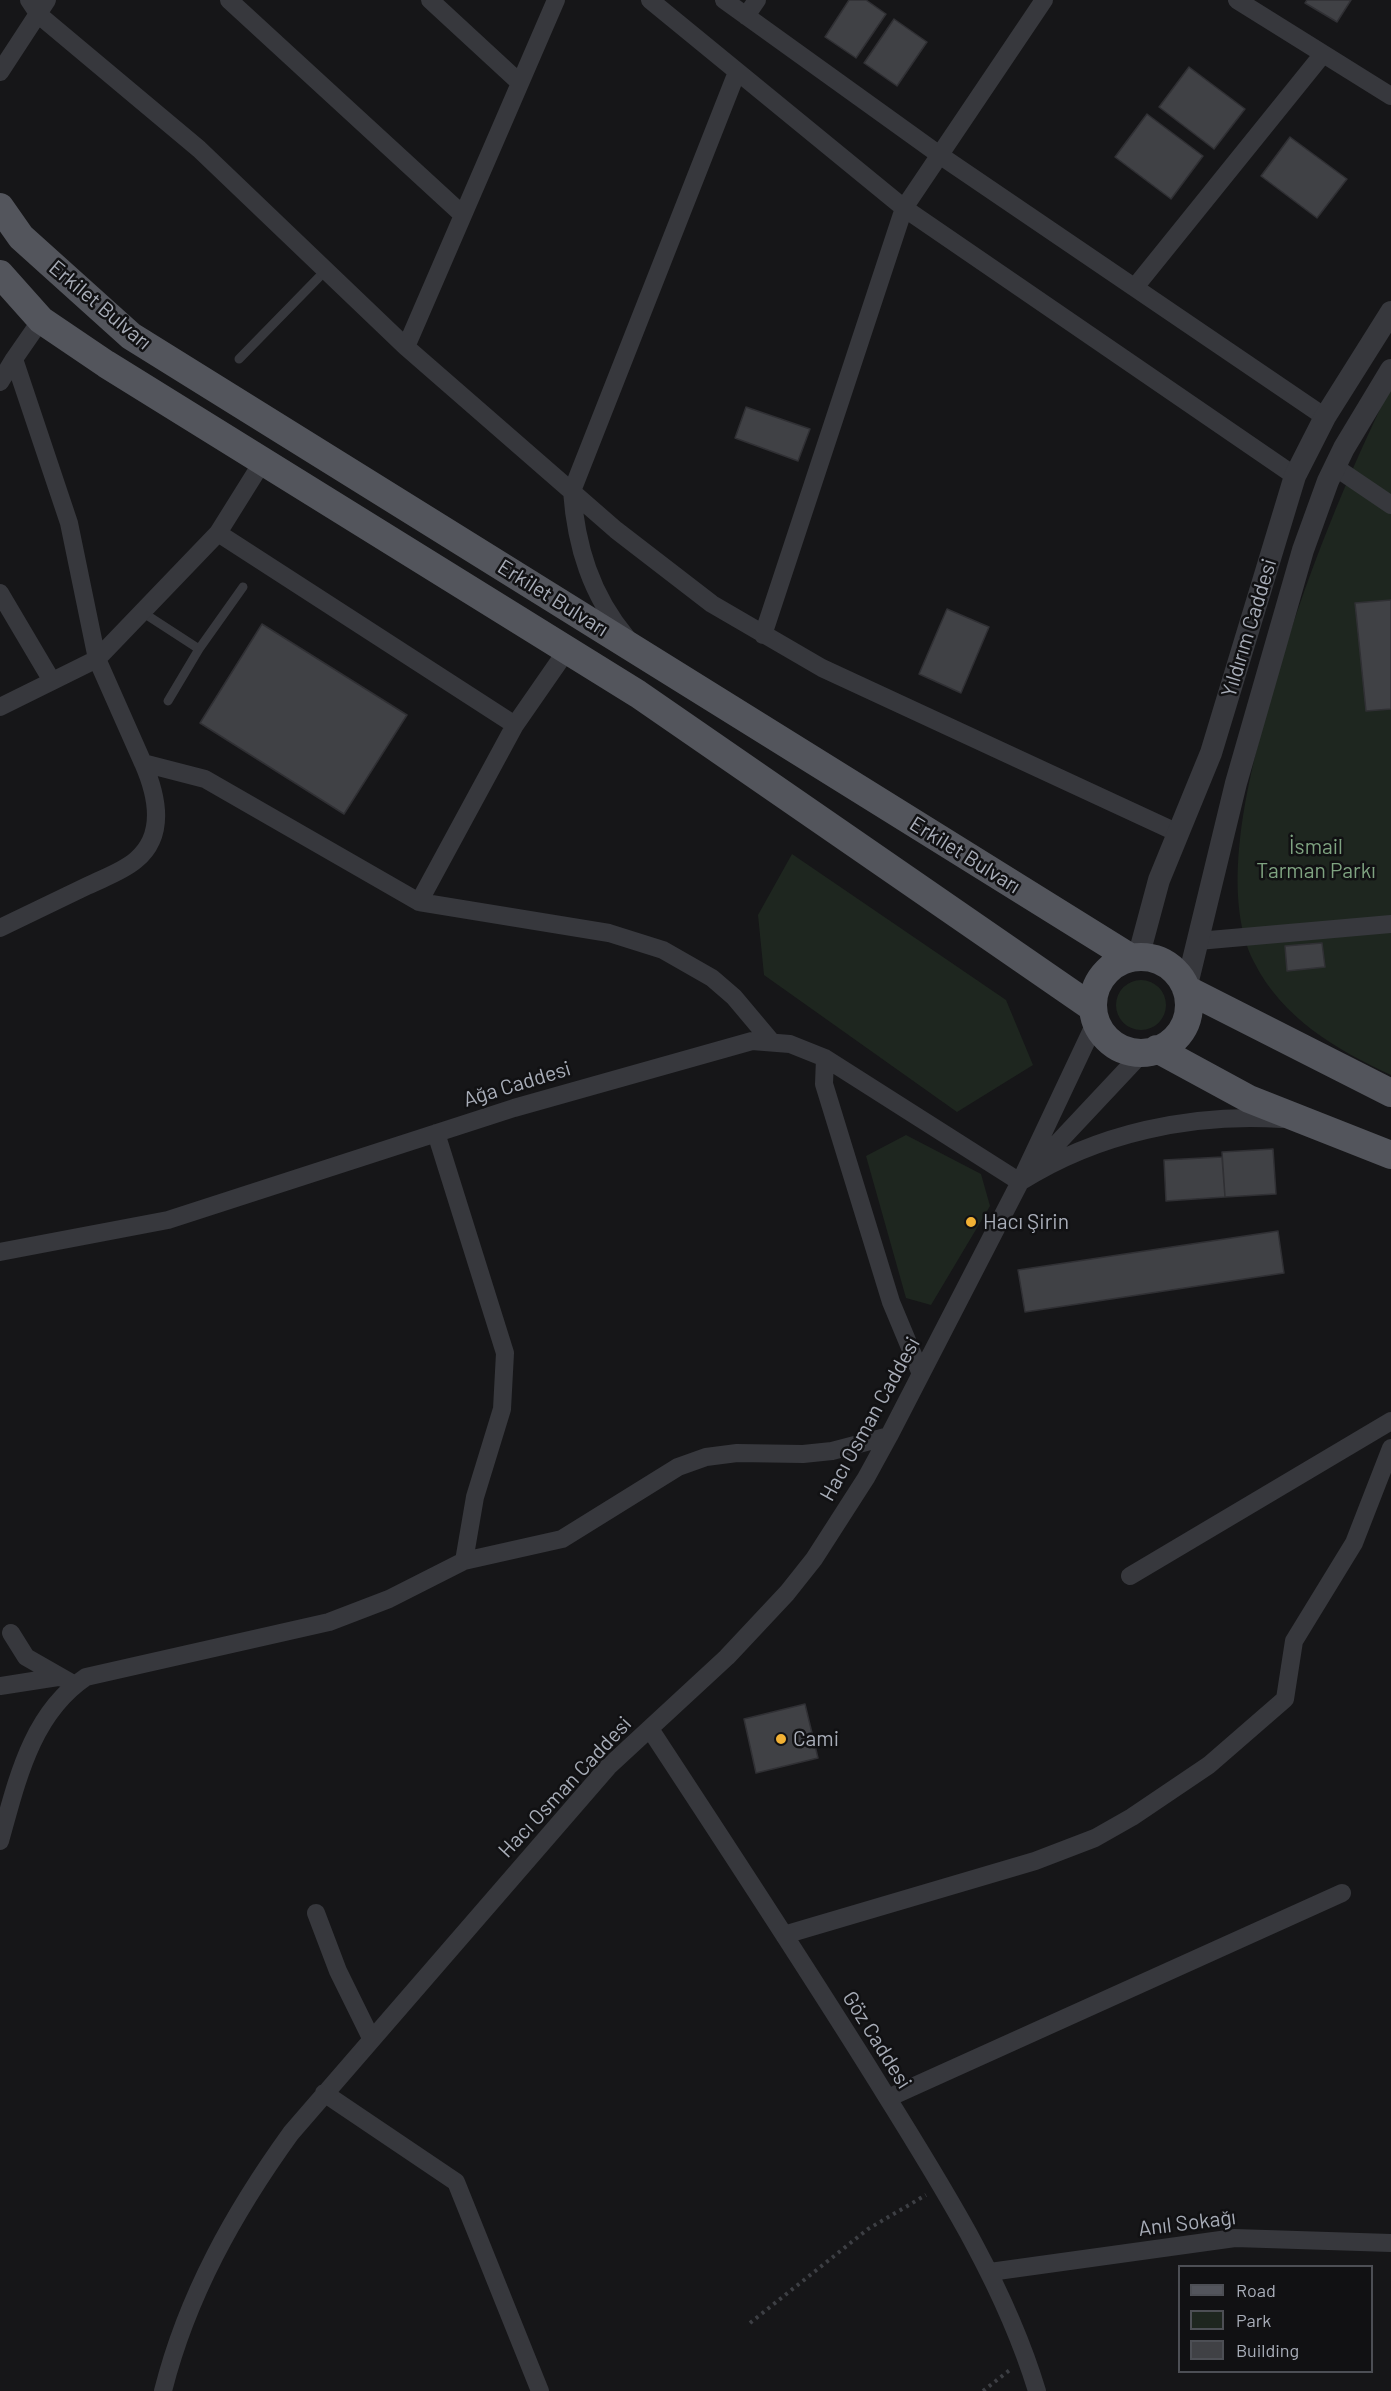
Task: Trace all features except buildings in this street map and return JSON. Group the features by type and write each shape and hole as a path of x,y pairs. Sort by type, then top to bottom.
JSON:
{"main road":[{"name":"Erkilet Bulvarı","path":"0,207 21,237 131,336 1135,958"},
{"name":"Erkilet Bulvarı","path":"0,274 40,320 106,364 638,694 1095,1015"},
{"path":"1391,1093 1186,989 1170,967 1158,960 1135,958 1107,970 1099,982 1095,1015 1102,1034 1112,1043 1124,1050 1150,1051 1249,1099 1391,1155"},
{"path":"1150,1051 1174,1039 1183,1028 1188,1016 1186,989"}],"street":[{"path":"229,0 463,215"},
{"path":"430,0 520,83"},
{"path":"406,347 556,0"},
{"path":"650,0 904,208 1295,476"},
{"path":"724,0 941,156 1325,417"},
{"path":"746,16 757,0"},
{"path":"763,635 904,208 1044,0"},
{"path":"1237,0 1391,96"},
{"path":"0,72 38,5 199,149 406,347 679,580 763,635 822,668 1178,833"},
{"path":"1135,288 1323,54"},
{"path":"642,653 612,619 591,580 577,537 572,491 737,72"},
{"name":"Yıldırım Caddesi","path":"1135,958 1160,880 1211,753 1295,476 1325,417 1391,312"},
{"path":"0,382 40,320"},
{"path":"0,928 125,867 144,853 154,833 156,813 155,796 143,763 97,659 69,524 14,359"},
{"name":"Yıldırım Caddesi","path":"1186,989 1236,783 1303,550 1335,467 1362,416 1391,370"},
{"path":"0,707 97,659 218,533 263,461"},
{"path":"1335,467 1391,505"},
{"path":"218,533 514,725"},
{"path":"0,593 52,681"},
{"path":"419,902 514,725 567,650"},
{"path":"143,763 205,779 419,902 609,933 663,950 720,984 754,1018 771,1041"},
{"path":"1198,941 1391,924"},
{"path":"1020,1182 1095,1015"},
{"name":"Ağa Caddesi","path":"0,1252 168,1220 436,1133 734,1044 771,1041 790,1044 825,1058 1020,1182"},
{"path":"1020,1182 1150,1051"},
{"path":"825,1058 824,1084 891,1302 921,1374"},
{"path":"1020,1182 1049,1164 1082,1149 1151,1129 1227,1119 1304,1121"},
{"path":"436,1133 505,1353 502,1409 475,1497 464,1562"},
{"name":"Hacı Osman Caddesi","path":"163,2391 180,2335 214,2256 261,2174 324,2093 608,1767 727,1657 787,1593 841,1519 889,1436 1020,1182"},
{"path":"1130,1576 1391,1421"},
{"path":"0,1841 27,1753 47,1715 75,1685 86,1677 329,1622 389,1599 464,1562 562,1539 678,1467 706,1457 737,1453 803,1454 832,1451 889,1436"},
{"path":"784,1935 1065,1851 1113,1828 1209,1765 1285,1699 1294,1641 1354,1543 1391,1448"},
{"path":"10,1633 26,1657 75,1685"},
{"path":"0,1686 58,1677"},
{"name":"Göz Caddesi","path":"650,1728 888,2098 941,2186 990,2272 1026,2356 1037,2391"},
{"path":"888,2098 1341,1893"},
{"path":"316,1913 338,1971 372,2038"},
{"path":"324,2093 456,2182 540,2391"},
{"name":"Anıl Sokağı","path":"990,2272 1235,2238 1391,2243"}],"lane":[{"path":"239,359 326,270"},
{"path":"168,701 199,649 243,587"},
{"path":"142,612 199,649"}],"path":[{"path":"750,2323 868,2229 941,2186"},
{"path":"983,2391 1026,2356"}],"green space":[{"name":"İsmail Tarman Parkı","path":"1391,386 1391,1075 1351,1055 1313,1030 1295,1016 1266,982 1254,962 1244,935 1239,905 1238,873 1240,840 1251,775 1265,717 1291,630 1336,508"},
{"path":"792,854 1006,1000 1033,1065 957,1112 764,975 758,915"},
{"path":"1141,980 1155,984 1162,991 1166,1005 1162,1019 1155,1026 1141,1030 1127,1026 1120,1019 1116,1005 1120,991 1127,984"},
{"path":"906,1135 981,1174 990,1206 931,1305 906,1298 866,1156"}],"place":[{"name":"Hacı Şirin","path":"971,1222"},
{"name":"Cami","path":"781,1739"}]}
